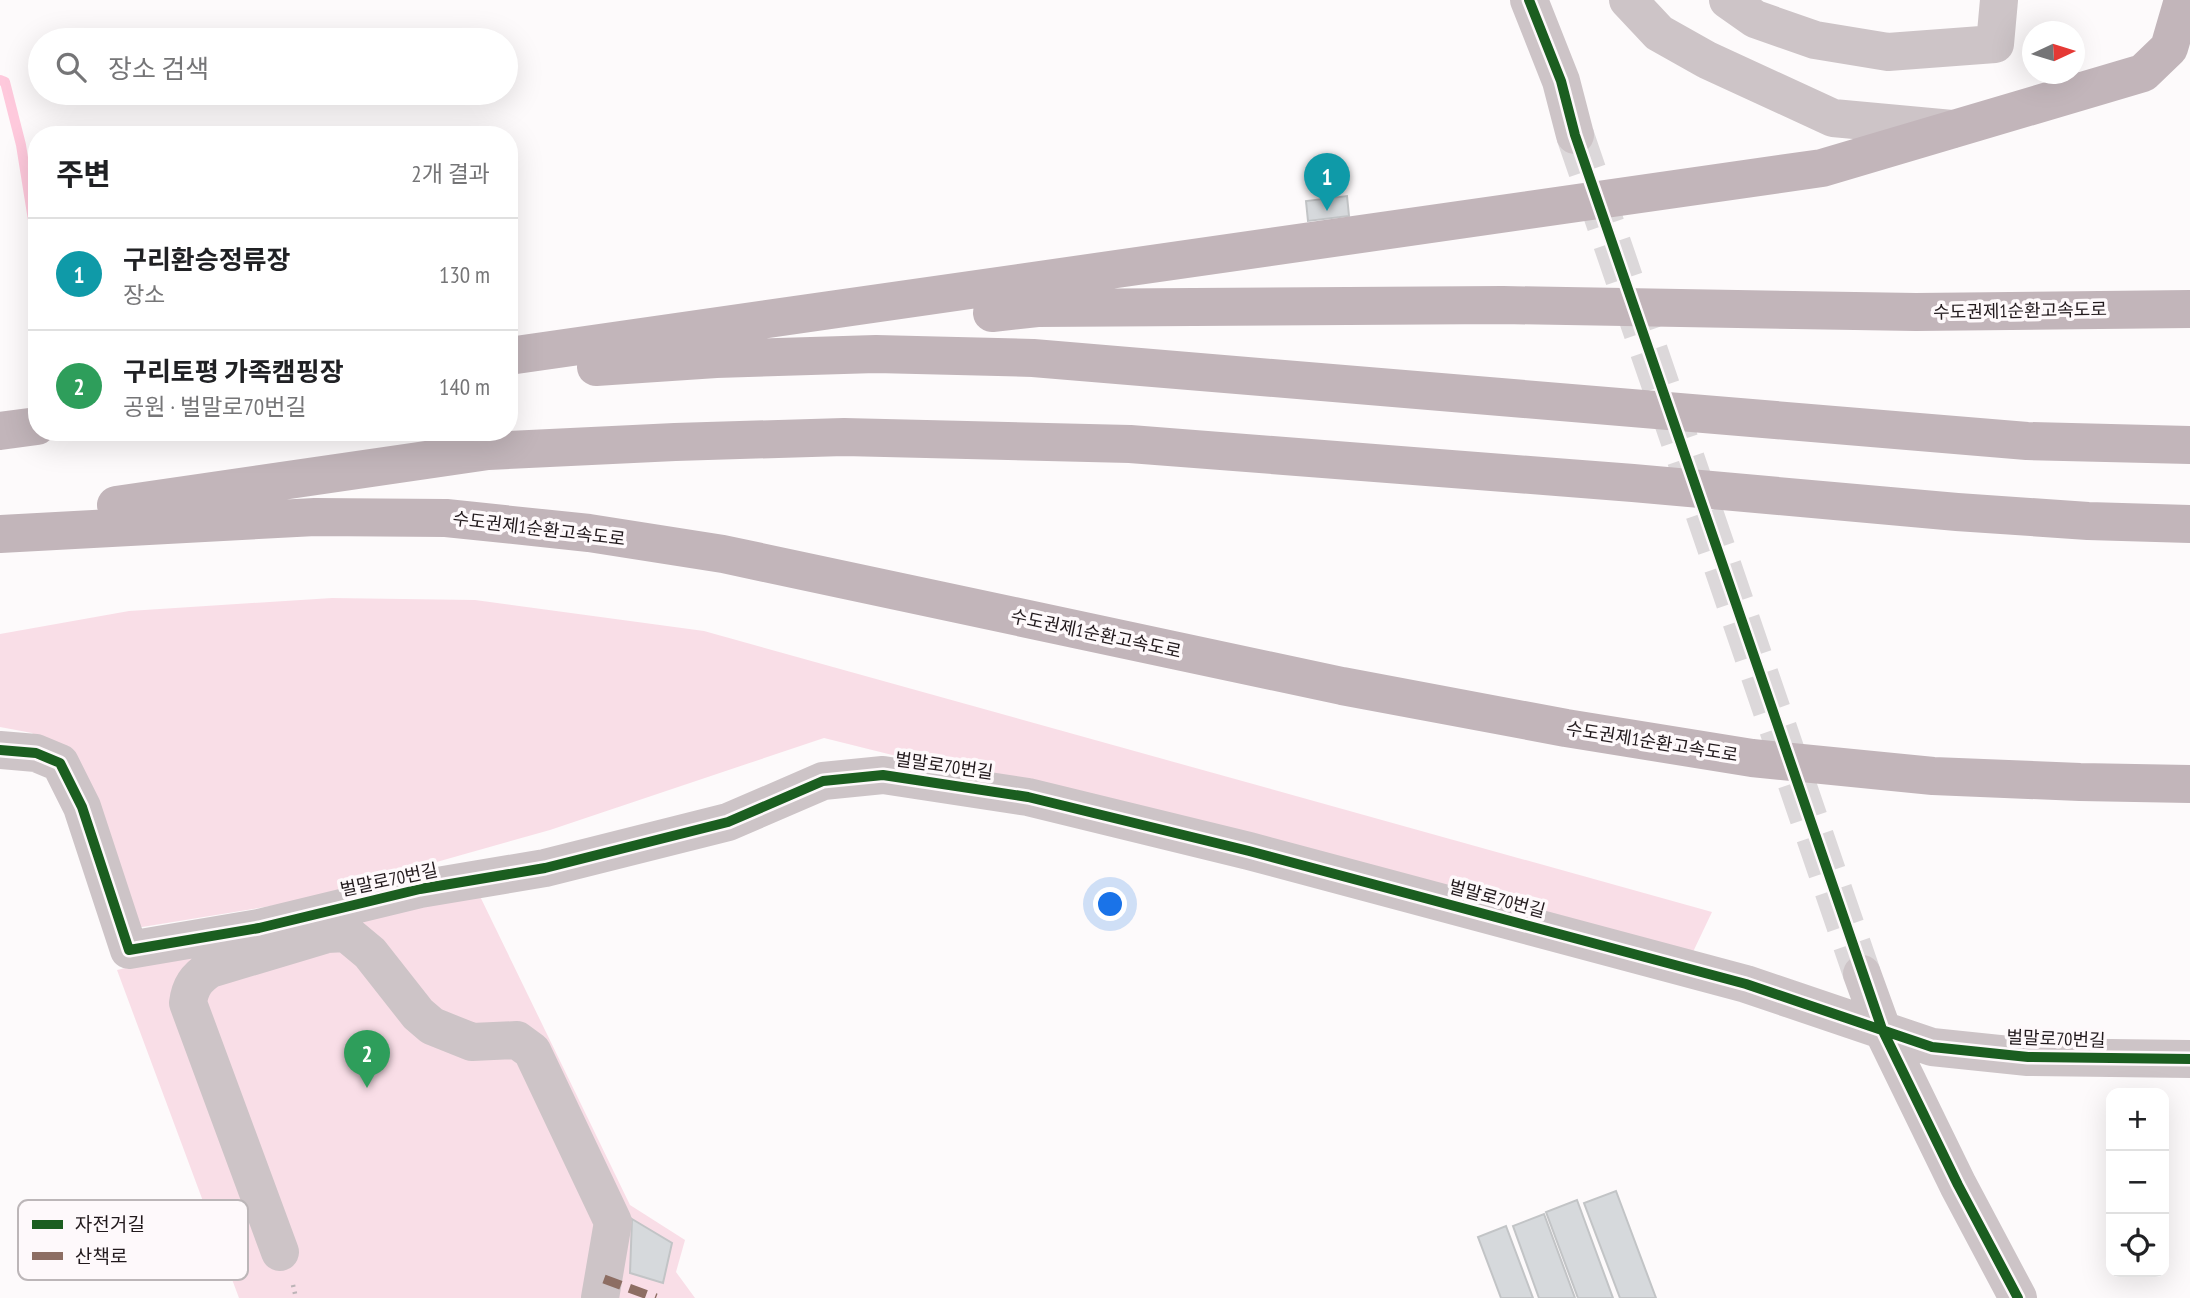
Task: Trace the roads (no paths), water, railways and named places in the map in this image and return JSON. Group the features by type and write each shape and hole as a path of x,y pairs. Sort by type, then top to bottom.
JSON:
{"highway":[{"path":"518,355 1822,169 2143,73 2169,48 2183,0"},
{"name":"수도권제1순환고속도로","path":"518,364 1037,308 1503,305 1916,312 2190,309"},
{"path":"518,372 716,359 876,354 1032,358 2028,441 2190,445"},
{"path":"0,431 28,427"},
{"path":"0,524 488,451 844,437 1130,443 1659,485 1957,512 2088,521 2190,524"},
{"name":"수도권제1순환고속도로","path":"0,534 315,517 446,518 589,533 723,554 1342,686 1566,728 1752,758 1933,776 2190,784"}],"street":[{"path":"1529,0 1561,81 1575,135"},
{"path":"1628,0 1659,33 1707,60 1833,118 1953,130"},
{"path":"1728,0 1755,19 1815,40 1888,52 1995,44 1999,0"},
{"name":"벌말로70번길","path":"0,750 36,753 60,763 82,807 129,950 260,928 420,889 545,869 728,822 823,781 883,775 1028,796 1249,851 1746,984 1932,1047 2028,1057 2190,1059"},
{"path":"280,1252 188,1003 190,989 200,975 210,969 327,934 346,933 370,953 418,1014 432,1026 472,1042 517,1040 532,1051 613,1222 600,1298"},
{"path":"1862,974 1882,1029 1958,1185 2018,1298"}],"waterway":[{"path":"0,80 5,82 21,145 28,189"}],"tunnel":[{"path":"1575,135 1862,974"}],"place":[{"name":"구리환승정류장","path":"1327,211"},
{"name":"구리토평 가족캠핑장","path":"367,1088"}]}
